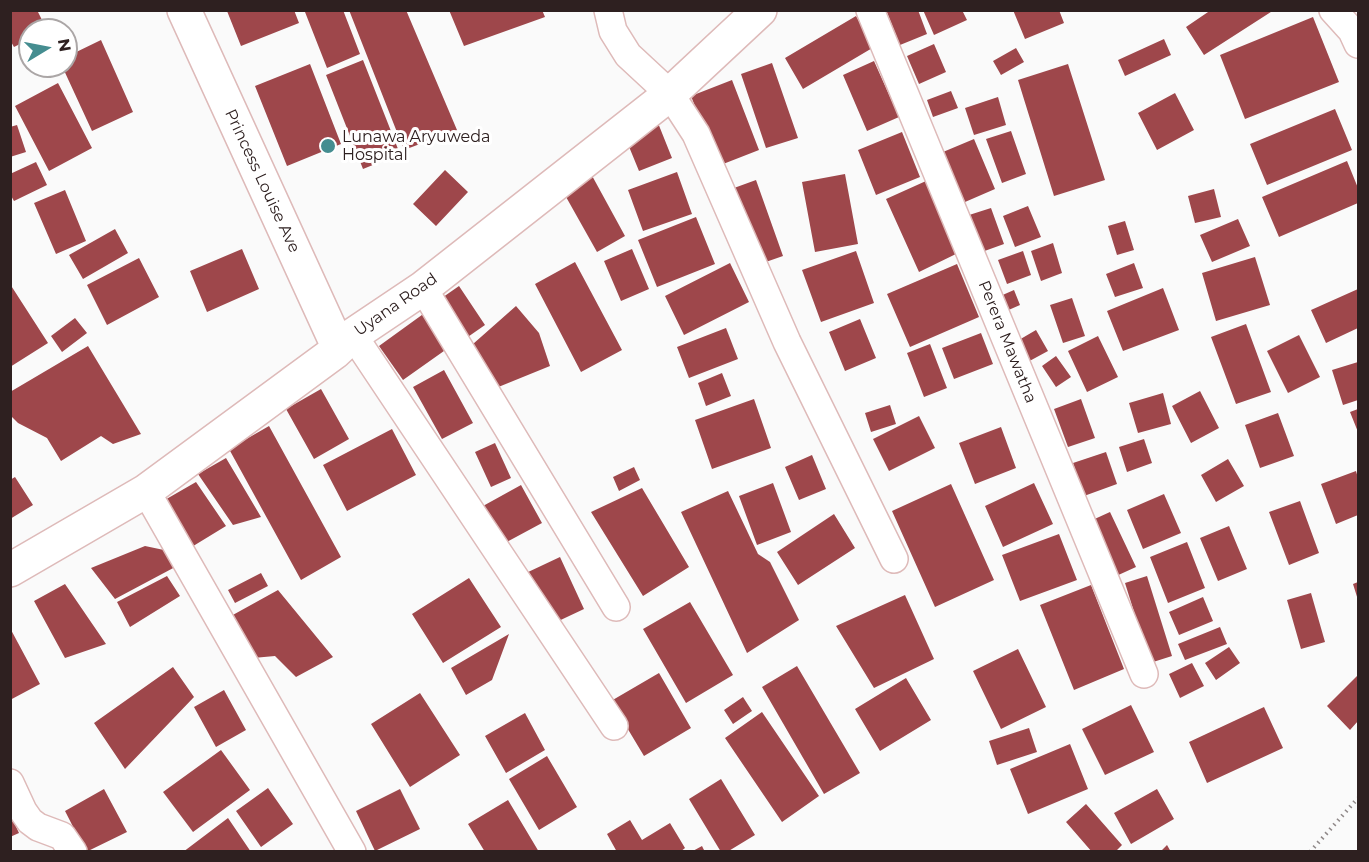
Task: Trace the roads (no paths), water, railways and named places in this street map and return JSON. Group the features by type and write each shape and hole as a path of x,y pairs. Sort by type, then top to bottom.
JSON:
{"street":[{"name":"Princess Louise Ave","path":"184,10 335,340 344,344"},
{"path":"609,10 613,31 628,55 670,94 696,134 787,342 894,558"},
{"name":"Uyana Road","path":"10,570 146,491 423,288 670,94 760,10"},
{"name":"Perera Mawatha","path":"870,10 1144,674"},
{"path":"1333,10 1352,31 1359,44"},
{"path":"423,288 616,607"},
{"path":"344,344 614,726"},
{"path":"146,491 352,852"},
{"path":"10,783 30,821 38,827 62,836 73,852"}],"place":[{"name":"Lunawa Aryuweda Hospital","path":"328,146"}]}
